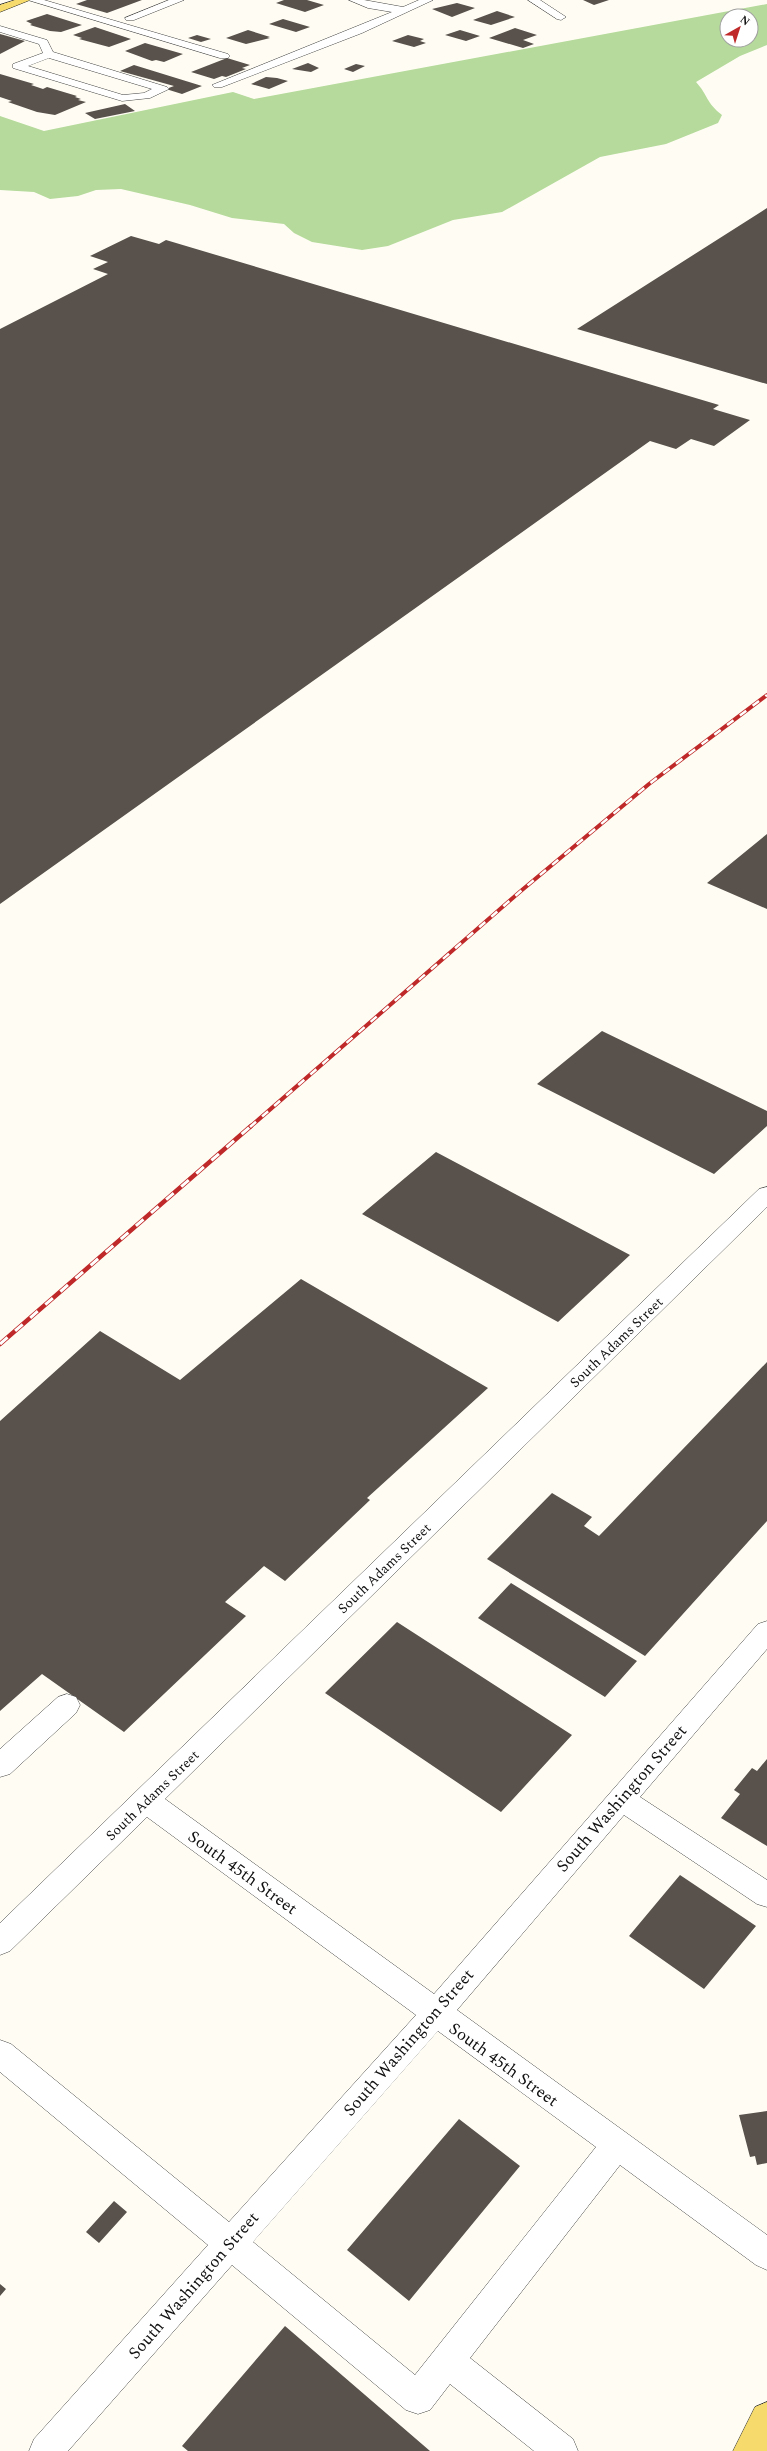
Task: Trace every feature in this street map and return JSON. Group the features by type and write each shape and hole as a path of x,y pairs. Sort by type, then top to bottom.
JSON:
{"main road":[{"path":"0,9 25,0"},
{"path":"750,2451 767,2419"}],"street":[{"path":"33,0 224,56"},
{"path":"130,18 179,0"},
{"path":"354,0 372,6 402,10"},
{"path":"218,85 352,33 428,0"},
{"path":"533,0 561,18"},
{"path":"0,29 42,42 49,54 163,89 146,96 122,98 17,66 49,54"},
{"name":"South Adams Street","path":"0,1942 767,1194"},
{"name":"South Washington Street","path":"46,2451 230,2242 435,2014 620,1798 767,1631"},
{"path":"0,1766 67,1705"},
{"path":"620,1798 767,1895"},
{"name":"South 45th Street","path":"146,1801 435,2014 617,2144 767,2254"},
{"path":"0,2054 418,2398 617,2144"},
{"path":"447,2361 561,2451"}],"green space":[{"path":"767,4 767,45 740,56 696,82 713,107 722,115 718,123 666,144 600,157 502,212 453,220 388,246 362,250 312,242 294,233 284,224 232,218 190,205 121,189 96,190 78,196 50,199 34,192 0,190 0,116 44,131 233,92 254,99 719,13 719,48 759,48 759,8 745,8"}],"building":[{"path":"87,0 142,0 107,13 76,4"},
{"path":"284,0 307,0 324,5 305,12 276,3"},
{"path":"583,0 609,0 594,5"},
{"path":"457,3 475,8 452,17 432,9"},
{"path":"497,11 515,17 491,25 473,20"},
{"path":"47,14 82,25 61,32 50,31 30,25 32,24 26,21"},
{"path":"283,19 310,27 296,32 269,24"},
{"path":"95,27 131,39 109,47 79,39 82,38 73,35"},
{"path":"515,28 537,35 523,40 534,44 523,48 489,38"},
{"path":"248,30 270,38 246,44 226,38"},
{"path":"460,30 480,36 466,41 445,35"},
{"path":"0,34 25,41 0,54"},
{"path":"197,35 211,39 201,42 188,38"},
{"path":"408,35 424,39 420,41 426,43 414,47 392,41"},
{"path":"145,43 183,54 164,62 156,60 152,61 125,51"},
{"path":"227,58 250,65 242,68 246,69 226,77 222,76 214,79 191,72"},
{"path":"308,63 319,68 311,72 292,69"},
{"path":"356,64 365,66 353,72 344,69"},
{"path":"134,65 202,86 182,94 166,89 174,86 120,71"},
{"path":"0,74 34,84 31,85 43,89 47,87 77,96 75,97 81,99 78,100 86,102 55,115 37,112 8,102 12,101 0,97"},
{"path":"266,77 288,81 269,89 251,84"},
{"path":"125,104 135,111 95,119 85,113"},
{"path":"767,208 767,384 577,329"},
{"path":"131,236 159,244 166,240 719,405 713,409 750,420 714,446 691,439 676,449 650,441 0,904 0,329 108,274 93,269 108,262 90,256"},
{"path":"767,834 767,909 707,883"},
{"path":"602,1031 767,1111 767,1126 714,1174 537,1084"},
{"path":"436,1152 630,1255 558,1322 362,1214"},
{"path":"301,1279 488,1388 367,1498 370,1500 285,1581 264,1566 225,1602 246,1616 124,1732 42,1674 0,1711 0,1421 100,1331 180,1380"},
{"path":"767,1362 767,1521 645,1656 487,1559 552,1493 592,1517 584,1526 599,1536"},
{"path":"511,1583 637,1661 605,1697 478,1618"},
{"path":"397,1622 572,1735 501,1812 325,1693"},
{"path":"767,1759 767,1846 721,1818 740,1794 734,1790 752,1768 757,1771"},
{"path":"680,1875 756,1926 704,1989 629,1936"},
{"path":"767,2111 767,2163 757,2165 755,2156 750,2157 739,2115"},
{"path":"459,2119 520,2166 409,2301 347,2250"},
{"path":"114,2201 127,2212 99,2243 86,2232"},
{"path":"0,2284 6,2289 0,2296"},
{"path":"285,2326 430,2451 188,2451 182,2446"}],"railway":[{"path":"250,1127 522,890 649,784 767,695"},
{"path":"0,1344 251,1126"}]}
